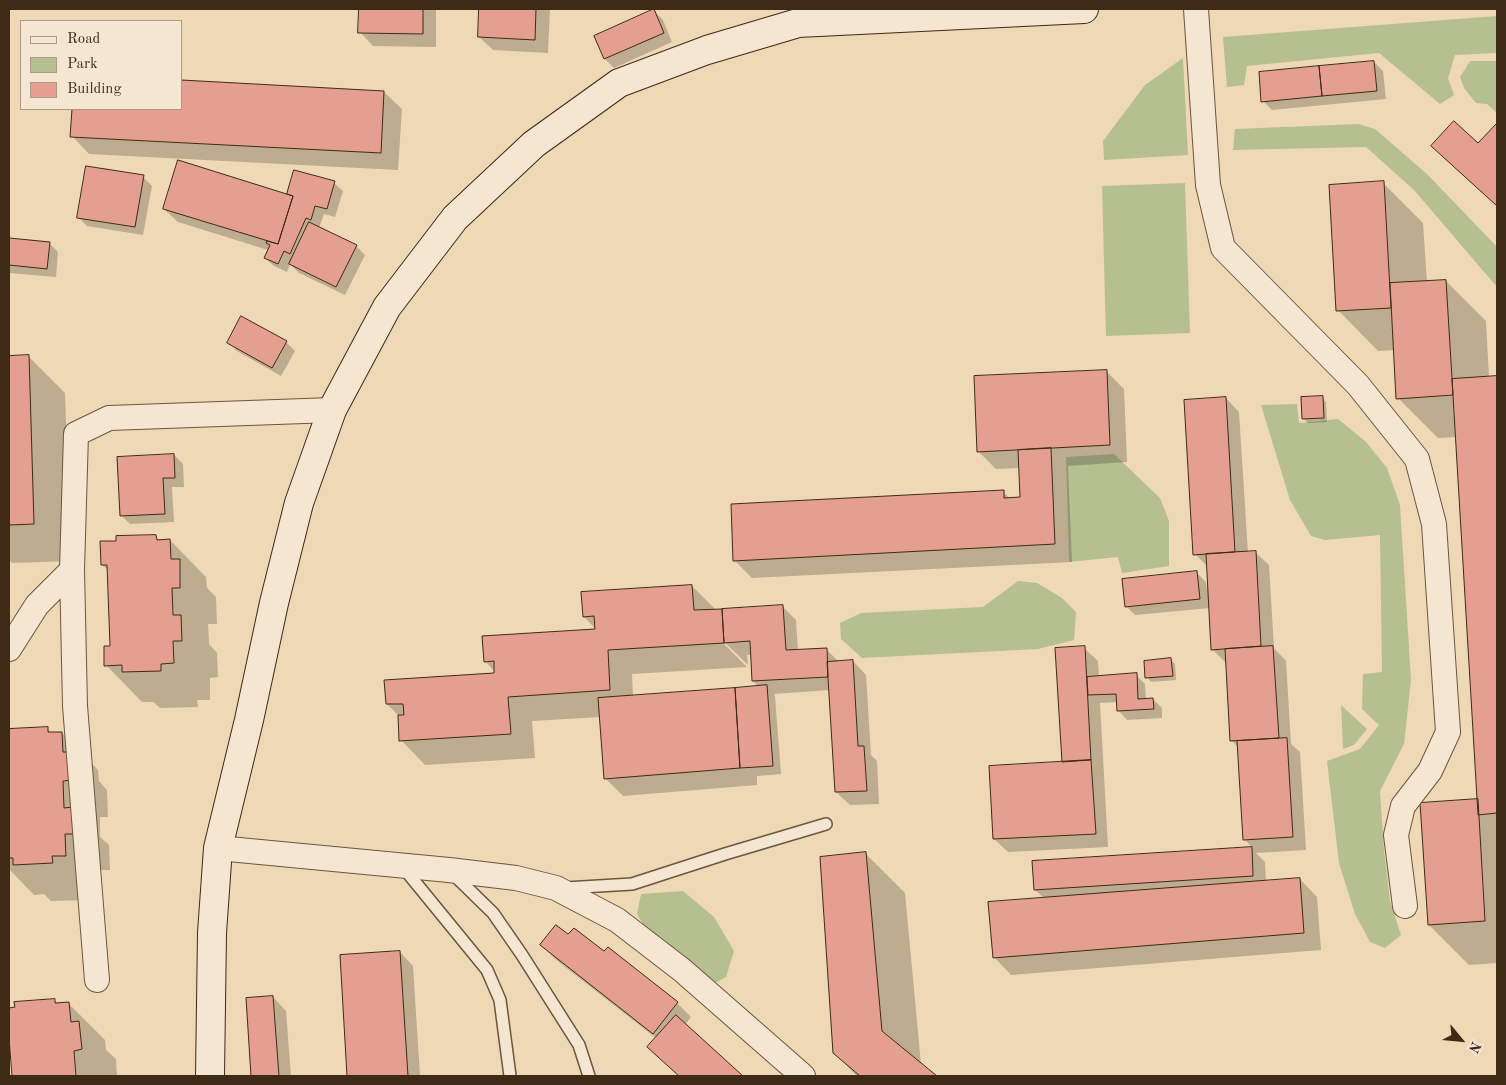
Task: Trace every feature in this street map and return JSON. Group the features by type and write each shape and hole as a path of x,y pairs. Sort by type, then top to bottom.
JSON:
{"street":[{"path":"210,1076 212,933 218,848 249,720 274,603 297,512 332,410 387,307 455,218 534,144 619,84 707,50 798,23 1084,9"},
{"path":"1196,9 1208,185 1223,248 1358,385 1417,459 1434,524 1448,732 1430,771 1403,806 1396,835 1405,906"},
{"path":"97,980 75,706 72,570 76,434 109,418 332,410"},
{"path":"9,649 37,605 72,570"},
{"path":"218,848 449,870 516,878 556,888 624,926 682,970 802,1076"}],"lane":[{"path":"556,888 632,884 826,824"},
{"path":"401,865 487,970 500,1000 510,1076"},
{"path":"449,870 493,913 522,955 579,1045 589,1076"}],"green space":[{"path":"1497,16 1497,53 1455,55 1448,78 1454,95 1440,104 1379,53 1247,66 1244,85 1227,87 1223,37"},
{"path":"1183,58 1188,155 1104,160 1103,141 1145,85"},
{"path":"1470,61 1497,61 1497,113 1487,104 1476,103 1464,88 1460,77"},
{"path":"1358,124 1375,129 1428,175 1497,247 1497,287 1414,190 1366,147 1233,150 1235,129"},
{"path":"1185,183 1190,333 1106,336 1102,186"},
{"path":"1297,404 1299,423 1338,419 1366,442 1387,468 1400,505 1411,680 1404,744 1380,791 1390,901 1401,935 1385,948 1370,942 1355,914 1339,863 1327,761 1360,749 1379,725 1362,709 1363,674 1382,672 1380,535 1325,540 1311,536 1290,500 1261,405"},
{"path":"1114,454 1160,498 1169,521 1169,566 1122,573 1118,557 1069,562 1066,457"},
{"path":"1018,581 1037,583 1062,598 1076,612 1074,640 1038,649 862,658 841,639 840,623 861,613 983,607"},
{"path":"1341,705 1367,729 1354,745 1343,749"},
{"path":"683,891 714,917 734,951 726,977 712,985 648,932 637,914 641,894"}],"building":[{"path":"359,9 423,9 423,34 358,33"},
{"path":"479,9 536,9 535,40 478,37"},
{"path":"654,9 664,33 604,59 594,36"},
{"path":"1374,61 1377,91 1322,96 1319,66"},
{"path":"1319,66 1322,96 1261,102 1259,72"},
{"path":"182,80 384,91 381,153 70,137 72,110 182,110"},
{"path":"1454,121 1478,143 1497,123 1497,206 1431,146"},
{"path":"178,160 293,196 278,244 163,209"},
{"path":"86,166 144,175 135,227 77,218"},
{"path":"294,170 335,181 327,209 315,206 311,220 306,218 290,254 284,251 278,264 264,258 270,245 266,243 267,241 278,244 293,196 287,194"},
{"path":"1384,181 1391,308 1336,311 1329,185"},
{"path":"309,222 357,245 336,287 289,264"},
{"path":"9,238 50,242 47,269 9,265"},
{"path":"1446,280 1453,395 1396,399 1390,283"},
{"path":"241,316 287,341 272,368 227,343"},
{"path":"29,355 34,524 9,525 9,356"},
{"path":"1107,370 1110,445 977,452 974,376"},
{"path":"1497,376 1497,813 1478,815 1452,379"},
{"path":"1323,396 1324,418 1302,419 1301,397"},
{"path":"1226,397 1235,552 1193,555 1184,400"},
{"path":"1051,448 1055,544 733,561 731,504 1004,490 1004,498 1020,497 1018,450"},
{"path":"174,454 175,478 163,478 165,514 120,516 117,457"},
{"path":"156,535 157,540 170,539 171,559 180,559 180,588 172,588 173,615 181,615 182,641 173,641 174,663 161,664 161,671 122,672 122,665 104,666 104,646 110,646 107,565 101,565 100,541 116,541 116,536"},
{"path":"1256,551 1261,646 1211,650 1206,554"},
{"path":"1197,571 1200,599 1125,607 1122,579"},
{"path":"692,585 694,610 722,609 724,643 608,650 610,690 508,697 511,734 399,741 398,715 404,715 403,704 386,704 384,680 494,673 494,661 484,662 482,636 595,629 594,616 583,617 581,592"},
{"path":"783,605 786,650 827,648 828,677 752,681 750,641 724,643 722,609"},
{"path":"1085,646 1091,760 1062,762 1055,648"},
{"path":"1273,646 1279,738 1230,741 1225,649"},
{"path":"1171,658 1173,676 1145,678 1144,661"},
{"path":"853,660 858,746 864,746 867,791 835,792 827,662"},
{"path":"1137,673 1138,699 1153,698 1154,709 1117,711 1116,694 1088,695 1087,677"},
{"path":"767,685 773,766 740,768 735,688"},
{"path":"735,688 740,768 604,779 598,698"},
{"path":"48,727 48,732 62,732 63,752 71,752 72,780 63,781 64,808 73,807 74,834 65,834 66,856 52,856 53,863 13,865 13,858 9,858 9,729"},
{"path":"1287,738 1293,837 1243,840 1237,741"},
{"path":"1091,760 1096,834 993,839 989,766"},
{"path":"1478,799 1485,921 1428,925 1420,803"},
{"path":"1252,847 1253,876 1034,890 1032,861"},
{"path":"866,852 882,1031 937,1076 860,1076 833,1053 820,857"},
{"path":"1300,878 1304,933 993,958 988,902"},
{"path":"556,925 568,934 574,928 604,951 608,947 678,1002 653,1034 540,945"},
{"path":"400,951 408,1076 347,1076 340,955"},
{"path":"273,996 279,1076 251,1076 246,998"},
{"path":"55,999 55,1003 69,1002 71,1022 79,1021 82,1049 74,1051 76,1076 12,1076 9,1008 15,1007 14,1002"},
{"path":"676,1015 743,1076 679,1076 647,1047"}]}
